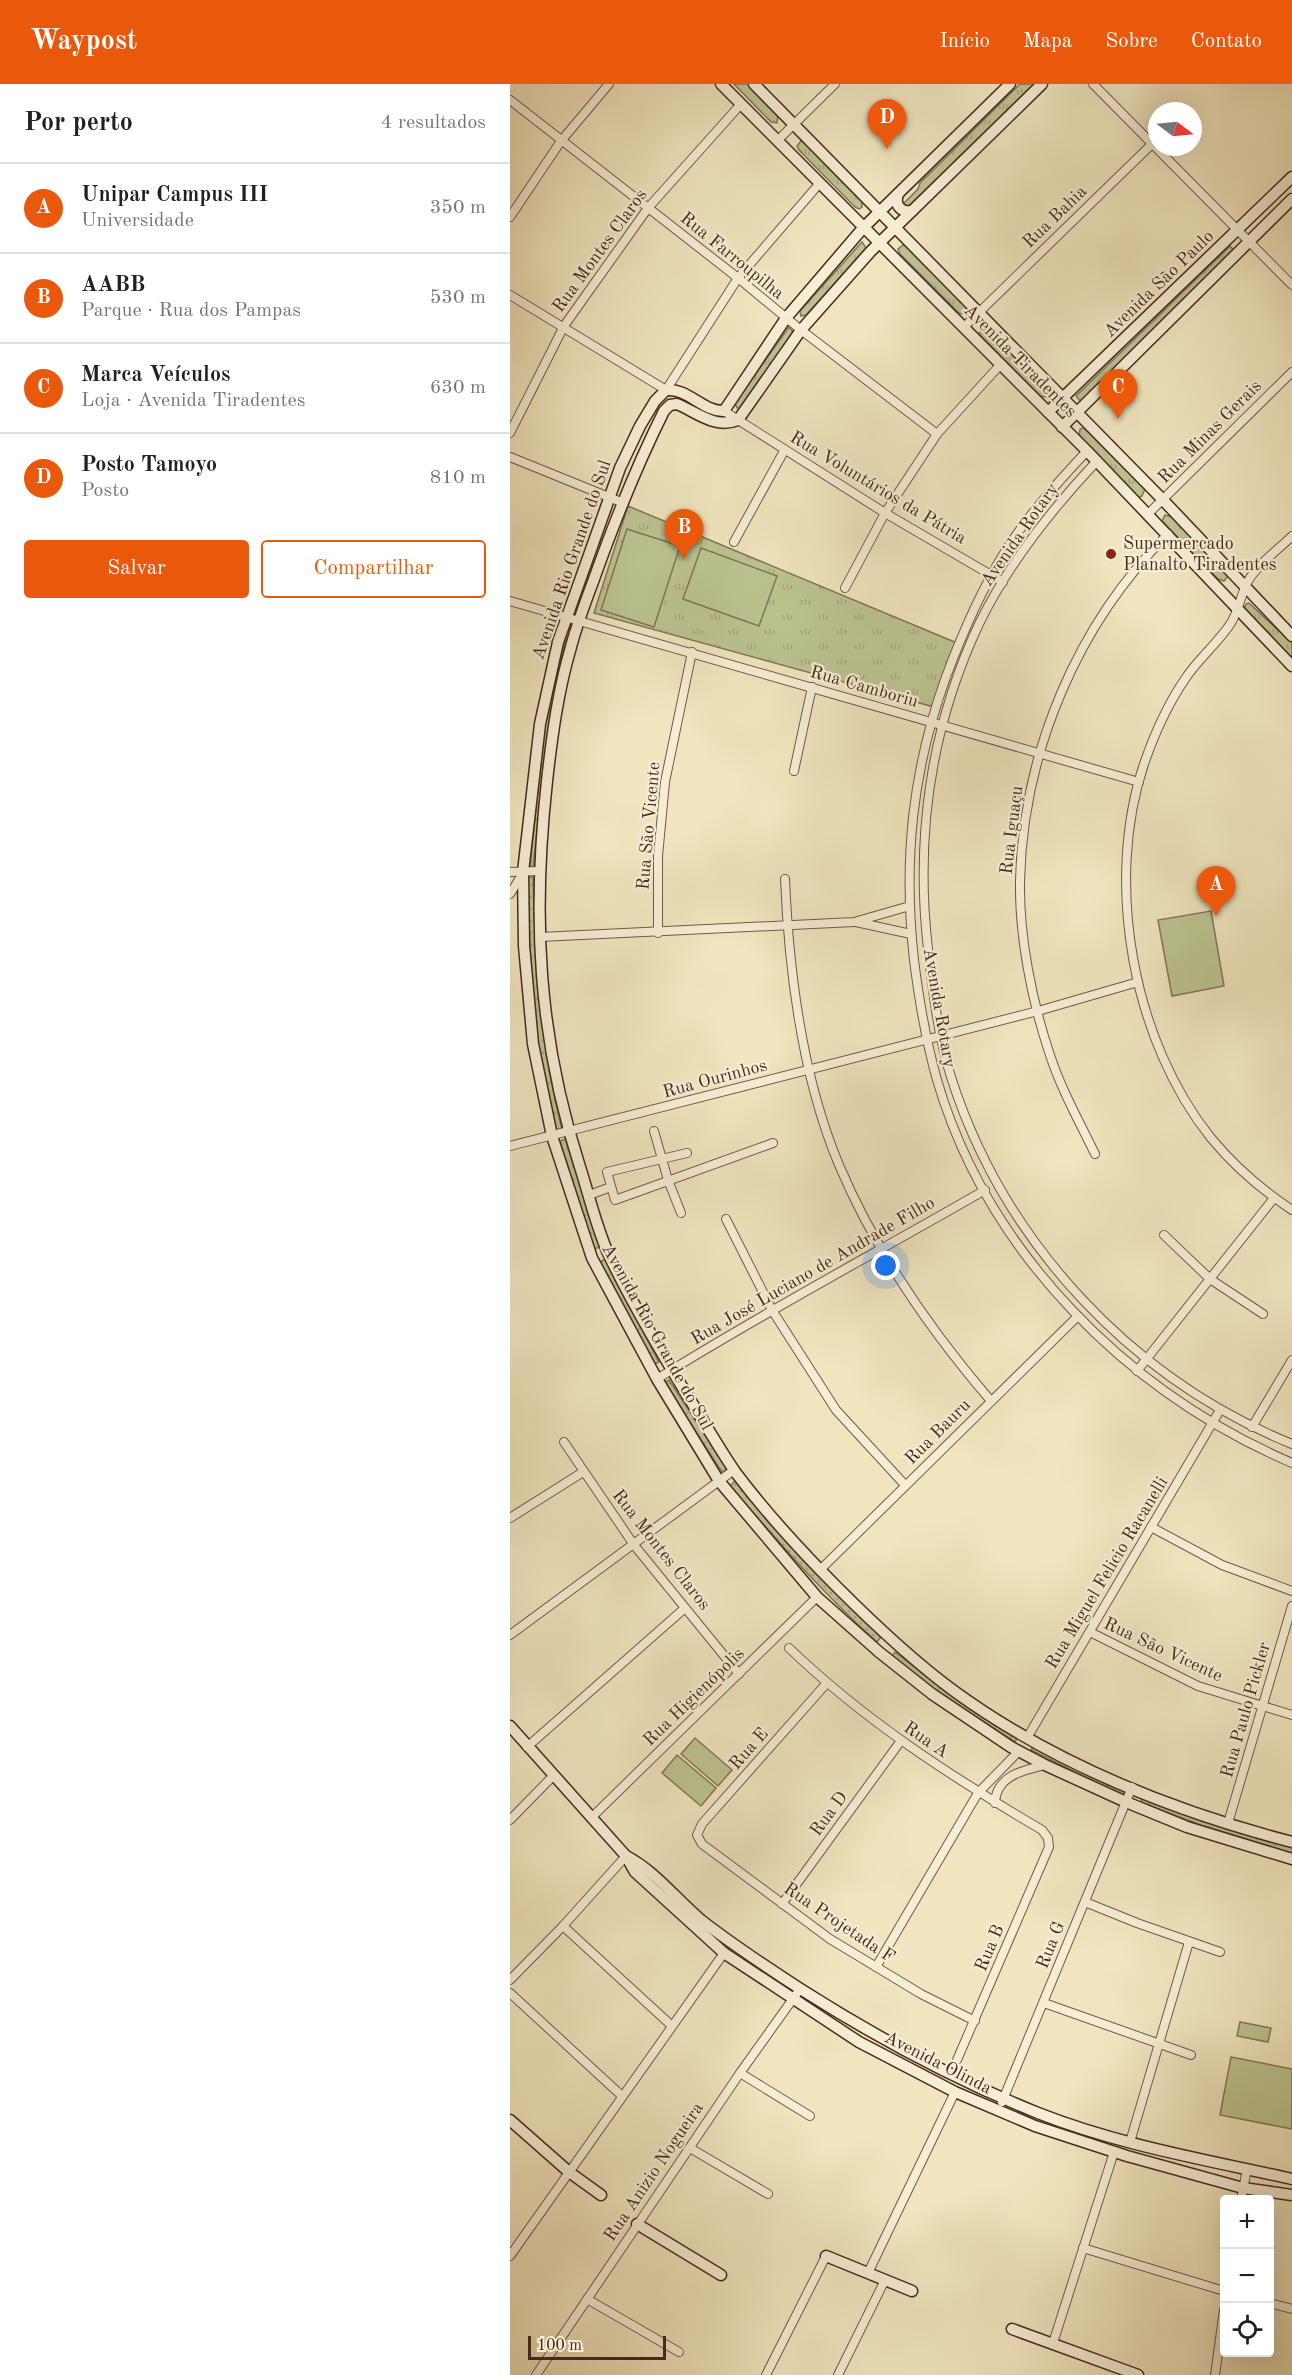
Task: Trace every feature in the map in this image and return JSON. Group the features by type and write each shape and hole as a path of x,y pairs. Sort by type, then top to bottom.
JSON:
{"street":[{"path":"510,217 561,141 609,84"},
{"name":"Avenida Tiradentes","path":"721,84 1097,461 1292,666"},
{"name":"Avenida Tiradentes","path":"754,84 1163,500 1292,636"},
{"path":"777,141 835,84"},
{"path":"724,411 786,318 863,228 1010,84"},
{"path":"819,184 738,278 666,390 670,405 677,404 715,423 727,424 738,420 801,330 879,243 1042,84"},
{"path":"1093,84 1148,139"},
{"name":"Rua Farroupilha","path":"510,100 801,330 937,434"},
{"name":"Rua Montes Claros","path":"510,433 564,326 648,208 741,104"},
{"name":"Rua Bahia","path":"964,327 1148,147"},
{"path":"1165,156 1292,285"},
{"name":"Avenida São Paulo","path":"1048,412 1239,231 1292,177"},
{"path":"898,194 896,199 899,208 912,212"},
{"name":"Avenida São Paulo","path":"1062,427 1292,199"},
{"name":"Rua Voluntários da Pátria","path":"510,295 666,390 681,392 716,411 724,411 885,513 1003,582"},
{"path":"845,588 885,513 937,434 1001,364"},
{"name":"Rua Minas Gerais","path":"1148,514 1292,372"},
{"name":"Avenida Rio Grande do Sul","path":"666,390 655,401 640,426 608,498 558,642 540,724 524,872 524,946 533,1044 552,1136 592,1258 657,1378 719,1481 817,1597 879,1652 932,1694 1019,1751 1045,1765 1187,1827 1292,1859"},
{"name":"Avenida Rio Grande do Sul","path":"670,405 664,411 621,502 569,654 554,724 539,871 540,937 548,1036 557,1087 606,1250 671,1370 734,1470 820,1570 890,1639 954,1691 1027,1738 1087,1769 1228,1824 1292,1842"},
{"path":"734,542 784,451"},
{"name":"Avenida Rotary","path":"1087,451 1018,532 992,575 964,632 932,722 913,812 909,858 911,934 927,1040 938,1082 953,1123 985,1190 1010,1232 1078,1316 1137,1371 1212,1424 1292,1463"},
{"path":"510,457 621,502"},
{"name":"Avenida Rotary","path":"1097,461 1065,495 1019,557 988,606 969,648 943,725 929,793 922,853 925,919 941,1037 951,1076 975,1137 1022,1223 1068,1284 1110,1328 1147,1359 1220,1410 1292,1444"},
{"name":"Rua Iguaçu","path":"1095,1154 1065,1093 1050,1055 1038,1011 1025,945 1020,881 1028,805 1040,753 1070,672 1128,580 1148,554 1168,534"},
{"path":"1292,536 1257,570 1245,587 1232,621 1184,679 1167,711 1139,782 1132,810 1127,857 1128,921 1138,982 1151,1024 1172,1076 1194,1115 1212,1139 1243,1172 1292,1210"},
{"path":"510,601 567,616"},
{"name":"Rua Camboriu","path":"567,616 1139,782"},
{"name":"Rua São Vicente","path":"658,933 658,856 665,782 692,652"},
{"path":"794,771 812,687"},
{"path":"510,872 539,871"},
{"path":"510,894 524,872"},
{"path":"785,879 792,975 810,1069 838,1163 855,1202 881,1250 934,1331 991,1401"},
{"path":"540,937 855,922 910,906"},
{"path":"855,922 911,934"},
{"path":"941,1037 1138,982"},
{"name":"Rua Ourinhos","path":"510,1146 941,1037"},
{"path":"654,1131 661,1159 681,1213"},
{"path":"687,1153 607,1172 615,1200 773,1143"},
{"path":"589,1195 611,1187"},
{"name":"Rua José Luciano de Andrade Filho","path":"657,1378 772,1310 985,1190"},
{"path":"1137,1371 1274,1198"},
{"path":"726,1219 772,1310 836,1410 905,1485"},
{"path":"1010,1232 1022,1223"},
{"path":"1164,1235 1210,1279 1263,1314"},
{"name":"Rua Bauru","path":"820,1570 1078,1316"},
{"path":"1252,1427 1288,1374 1292,1360"},
{"name":"Rua Miguel Felicio Racanelli","path":"1027,1738 1220,1410"},
{"name":"Rua Montes Claros","path":"564,1442 634,1545 740,1674"},
{"path":"510,1635 734,1470"},
{"path":"510,1518 584,1472"},
{"path":"1152,1527 1222,1564 1292,1591"},
{"name":"Rua Higienópolis","path":"591,1818 817,1597"},
{"name":"Rua Paulo Pickler","path":"1228,1824 1292,1606"},
{"path":"527,1747 685,1608"},
{"name":"Rua São Vicente","path":"1090,1632 1197,1686 1292,1715"},
{"path":"879,1652 890,1639"},
{"name":"Rua A","path":"789,1648 826,1684 900,1742 978,1793 1042,1830 1048,1838 1049,1847"},
{"name":"Rua E","path":"698,1835 702,1824 826,1684"},
{"name":"Avenida Olinda","path":"510,1726 626,1856 635,1872 724,1953 859,2042 955,2092 1035,2126 1178,2170 1242,2194 1292,2195"},
{"path":"876,1967 978,1793 1010,1762 1027,1738"},
{"name":"Rua D","path":"782,1904 900,1742"},
{"path":"1010,1762 1021,1771"},
{"path":"995,1803 995,1794 1000,1785 1013,1774 1045,1765"},
{"path":"510,1820 553,1776"},
{"path":"1126,1802 1132,1787"},
{"name":"Rua G","path":"998,2111 1126,1802"},
{"name":"Rua Projetada F","path":"698,1835 702,1844 822,1933 876,1967 975,2021"},
{"name":"Rua B","path":"957,2060 1049,1847"},
{"path":"510,1980 563,1926 626,1856"},
{"name":"Avenida Olinda","path":"626,1856 640,1863 700,1919 800,1989 866,2030 921,2058 1040,2114 1130,2142 1292,2179"},
{"path":"1084,1902 1220,1952"},
{"path":"563,1926 672,2026"},
{"path":"510,2256 512,2246 569,2172 732,1942"},
{"path":"1130,2142 1189,1942"},
{"name":"Rua Anizio Nogueira","path":"536,2375 740,2073 800,1989"},
{"path":"510,1993 622,2096"},
{"path":"1044,2003 1191,2055"},
{"path":"916,2071 921,2058"},
{"path":"740,2073 810,2116"},
{"path":"868,2273 955,2092"},
{"path":"510,2120 569,2172 601,2195"},
{"path":"690,2148 768,2194"},
{"path":"1053,2343 1114,2152"},
{"path":"1178,2170 1181,2154"},
{"path":"1242,2194 1247,2169"},
{"path":"637,2224 721,2275"},
{"path":"1083,2248 1220,2290"},
{"path":"766,2375 826,2256 912,2291"},
{"path":"838,2375 885,2280"},
{"path":"587,2299 679,2352"},
{"path":"1274,2304 1292,2309"},
{"path":"1012,2329 1138,2375"},
{"path":"1215,2375 1220,2339"}],"green space":[{"path":"734,84 748,84 778,114 777,123 771,122"},
{"path":"1020,84 1035,84 907,209 903,204 918,189 920,183"},
{"path":"801,141 862,200 862,207 859,209 855,207 799,150 797,146"},
{"path":"862,242 866,248 806,315 801,316 800,311"},
{"path":"903,245 907,246 967,307 967,312 961,314 958,312 900,254 898,249"},
{"path":"1230,246 1235,252 1081,402 1076,396"},
{"path":"789,327 793,332 741,408 737,408 735,403"},
{"path":"982,327 986,327 1047,390 1047,397 1039,396 979,334"},
{"path":"1084,428 1145,489 1142,496 1138,497 1079,437 1080,429"},
{"path":"628,506 957,643 934,707 594,613"},
{"path":"1165,515 1172,517 1227,573 1228,576 1224,581 1218,579 1162,521"},
{"path":"627,529 680,546 654,627 601,610"},
{"path":"701,548 777,576 759,626 683,599"},
{"path":"1249,603 1292,643 1292,659 1244,610 1246,604"},
{"path":"570,622 574,624 549,723 533,867 530,867 545,722"},
{"path":"528,877 533,877 535,941 544,1036 562,1130 557,1131 538,1045 530,948"},
{"path":"1211,911 1224,986 1172,996 1158,920"},
{"path":"565,1139 600,1247 594,1249 560,1141"},
{"path":"605,1259 659,1362 654,1364 600,1262"},
{"path":"669,1380 727,1469 722,1472 664,1383"},
{"path":"735,1481 806,1561 881,1637 877,1642 819,1586 765,1526 730,1486"},
{"path":"895,1652 940,1687 1018,1737 1015,1742 937,1692 891,1657"},
{"path":"695,1738 732,1770 718,1786 681,1754"},
{"path":"1034,1745 1125,1790 1123,1796 1031,1750"},
{"path":"677,1755 716,1788 701,1806 662,1773"},
{"path":"1143,1796 1292,1846 1292,1853 1203,1826 1141,1802"},
{"path":"1240,2022 1271,2028 1268,2042 1237,2036"},
{"path":"1231,2057 1292,2069 1292,2129 1220,2115"}],"place":[{"name":"Posto Tamoyo","path":"887,149"},
{"name":"Marca Veículos","path":"1118,419"},
{"name":"Supermercado Planalto Tiradentes","path":"1111,554"},
{"name":"AABB","path":"684,559"},
{"name":"Unipar Campus III","path":"1216,916"}]}
